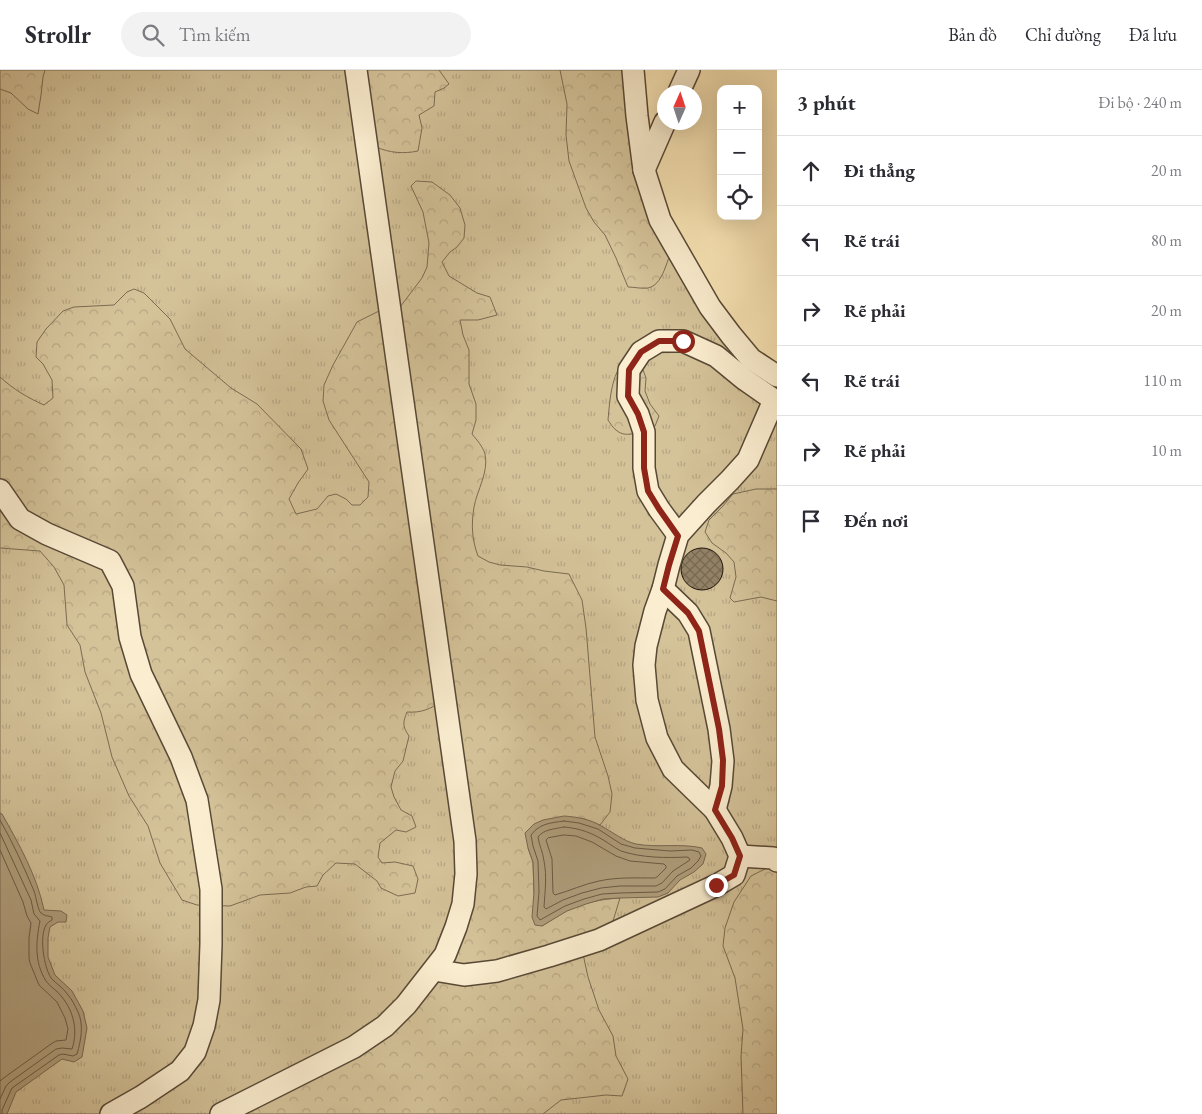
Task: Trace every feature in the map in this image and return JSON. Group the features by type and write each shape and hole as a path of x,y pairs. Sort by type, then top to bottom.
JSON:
{"street":[{"path":"221,1114 354,1046 385,1026 406,1005 445,955 463,904 466,874 465,841 356,70"},
{"path":"633,70 644,170 660,220 710,307 730,335 750,359 777,376"},
{"path":"682,85 689,70"},
{"path":"644,170 662,130"},
{"path":"434,970 464,975 498,971 599,940 734,875 740,856 732,838 715,810 674,769 657,738 648,700 644,665 646,646 655,611 678,536 748,460 775,401 716,356 683,341 659,341 641,352 629,370 628,396 638,414 644,432 644,468 648,491 678,536"},
{"path":"0,490 20,520 47,534 110,561 123,586 130,637 141,674 181,757 198,800 210,889 209,1000 204,1026 195,1052 180,1071 111,1114"},
{"path":"663,589 688,613 699,631 719,729 723,760 722,786 715,810"},
{"path":"740,856 773,858 777,860"}],"green space":[{"path":"0,70 626,70 654,222 777,384 777,1114 0,1114"},
{"path":"0,70 45,70 38,114 28,109 11,93 0,89"},
{"path":"360,70 439,70 449,84 435,92 434,106 419,115 422,128 418,151 397,152 376,147"},
{"path":"560,70 626,70 671,252 663,273 653,286 648,288 628,287 605,235 594,222 586,208 569,161 566,135 567,104"},
{"path":"416,181 432,182 450,195 460,208 465,225 464,238 442,262 449,276 477,293 490,297 497,315 478,320 460,320 469,350 469,384 476,404 476,420 472,434 483,449 486,461 474,507 473,538 478,556 500,565 527,567 569,574 582,600 595,737 612,794 610,812 600,825 581,818 528,848 533,862 534,892 542,926 579,906 599,900 620,898 613,921 584,938 583,954 588,977 599,1010 613,1036 616,1056 628,1079 622,1096 606,1095 561,1100 543,1114 230,1114 388,1029 467,905 394,315 422,278 427,267 429,243 423,212 411,186"},
{"path":"134,289 144,293 170,319 185,349 231,388 257,404 301,449 308,469 289,499 296,514 317,509 328,496 336,494 346,499 352,505 360,505 368,497 369,482 329,420 323,401 324,385 357,322 385,308 442,701 426,710 407,712 404,724 409,736 403,761 395,771 391,787 401,810 412,816 416,827 406,832 396,830 380,843 378,857 382,863 395,862 413,866 418,879 415,893 398,896 381,888 377,881 355,864 336,863 323,875 317,886 306,887 290,893 260,895 230,906 197,905 182,900 160,863 148,826 129,796 112,757 101,713 85,672 80,645 67,625 64,585 54,567 40,551 0,548 0,377 21,393 44,405 53,398 52,380 43,364 36,357 37,342 46,329 63,311 74,307 114,305 127,292"},
{"path":"625,359 642,367 646,378 645,391 650,404 659,416 655,426 630,434 620,433 608,420 614,380"},
{"path":"756,489 777,489 777,601 761,597 734,602 730,598 736,577 734,562 726,553 712,543 705,532 709,520 733,494"},
{"path":"777,866 777,1114 743,1114 741,1056 743,1029 735,978 723,946 725,928 734,902 751,876 767,868"}],"water":[{"path":"0,813 27,860 44,910 61,911 67,915 66,922 58,922 50,927 48,957 55,975 72,991 83,1011 87,1028 82,1057 74,1062 62,1059 16,1092 7,1114 0,1114"},
{"path":"564,816 592,822 631,843 702,848 706,854 703,864 680,880 668,893 658,897 603,899 567,911 542,926 535,925 532,917 534,892 533,862 525,833 534,824 543,820"}],"building":[{"path":"702,548 717,554 723,569 717,584 702,590 687,584 681,569 687,554"}],"route":[{"path":"683,341 659,341 641,352 629,370 628,396 638,414 644,432 644,468 648,491 678,536 663,589 688,613 699,631 719,729 723,760 722,786 715,810 732,838 740,856 734,875 716,885"}]}
